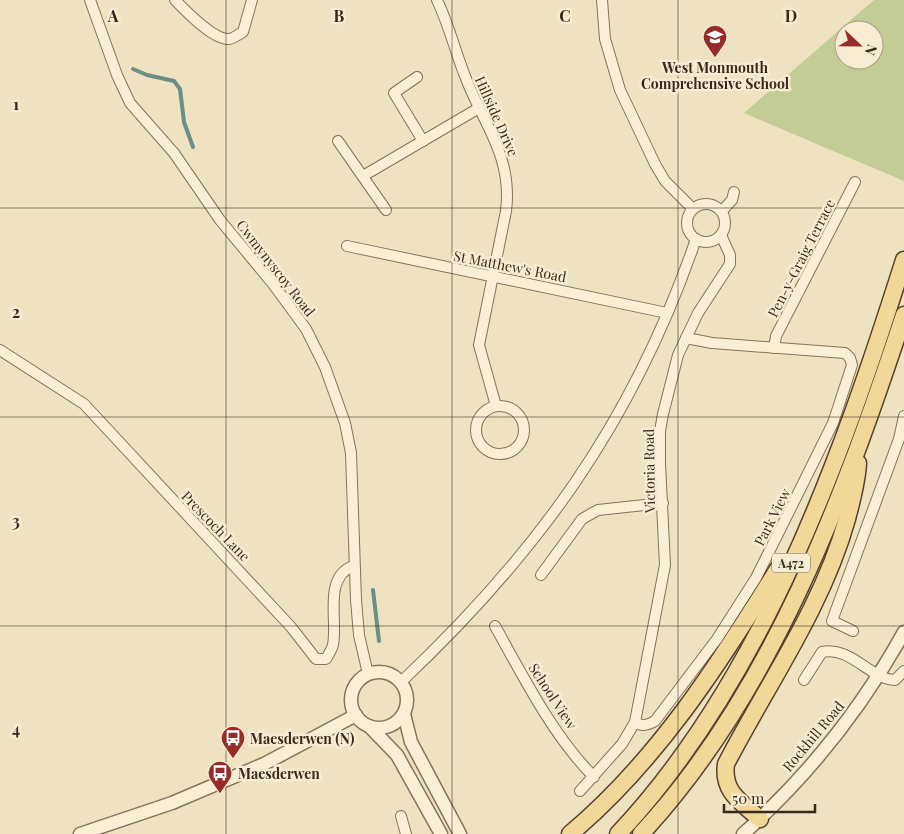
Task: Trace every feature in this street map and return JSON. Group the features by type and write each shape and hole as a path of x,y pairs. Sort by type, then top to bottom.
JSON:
{"main road":[{"name":"A472","path":"618,834 664,779 711,713 750,646 815,511 851,416 904,260"},
{"name":"A472","path":"641,834 702,756 737,705 765,655 828,526 859,446 904,316"},
{"path":"760,819 728,789 725,781 726,764 790,652 822,589 841,539 857,480 859,446"},
{"path":"570,834 619,786 699,692 815,511"}],"street":[{"name":"Cwmynyscoy Road","path":"90,0 117,75 130,103 174,153 220,220 274,284 306,329 325,366 345,422 351,453 353,566 359,635 368,674"},
{"path":"175,0 203,26 220,37 230,39 243,32 252,0"},
{"name":"Hillside Drive","path":"437,0 447,20 465,77 500,150 506,169 508,192 479,349 496,406"},
{"path":"602,0 605,39 620,90 658,170 693,209"},
{"path":"417,77 394,93 423,141"},
{"path":"363,176 479,108"},
{"path":"338,140 386,210"},
{"name":"Pen-y-Graig Terrace","path":"774,348 776,336 855,182"},
{"path":"722,212 732,200 734,192"},
{"path":"711,204 722,212 725,223 721,235 709,242 696,239 690,233 687,224 688,216 693,209 698,205 711,204"},
{"name":"Victoria Road","path":"635,722 665,565 660,431 674,372 686,338 698,313 730,264 730,255 721,235"},
{"path":"401,682 473,612 528,549 576,484 608,434 640,375 668,313 696,239"},
{"name":"St Matthew's Road","path":"347,246 668,313"},
{"name":"Park View","path":"635,722 639,725 649,725 655,720 717,639 756,578 832,423 852,365 850,358 845,353 692,341 686,338"},
{"name":"Prescoch Lane","path":"0,350 84,404 252,584 291,627 316,659 326,659 333,646 335,582 343,570 353,566"},
{"path":"496,406 512,408 522,420 524,436 516,449 509,453 493,454 486,450 477,437 478,421 482,414 496,406"},
{"path":"853,631 832,621 900,439 904,416"},
{"path":"541,575 582,519 590,514 598,510 663,503"},
{"name":"School View","path":"495,626 549,719 578,761 594,777"},
{"name":"Rockhill Road","path":"743,834 760,819 831,742 879,675 904,632"},
{"path":"804,680 822,652 832,650 861,662 888,680 895,680 904,671"},
{"path":"370,727 386,728 399,720 404,714 408,699 401,682 391,674 383,672 368,674 354,686 351,704 356,715 397,755 441,834"},
{"path":"404,714 411,742 460,834"},
{"path":"80,834 172,803 264,764 356,715"},
{"path":"580,791 622,744 635,722"},
{"path":"401,816 409,832"}],"green space":[{"path":"874,0 904,0 904,181 744,113 834,35 834,70 884,70 884,20 851,20"}],"waterway":[{"path":"133,69 147,75 174,81 180,89 184,122 193,147"},
{"path":"373,590 379,641"}],"place":[{"name":"West Monmouth Comprehensive School","path":"715,58"},
{"name":"Maesderwen (N)","path":"233,759"},
{"name":"Maesderwen","path":"220,794"}]}
